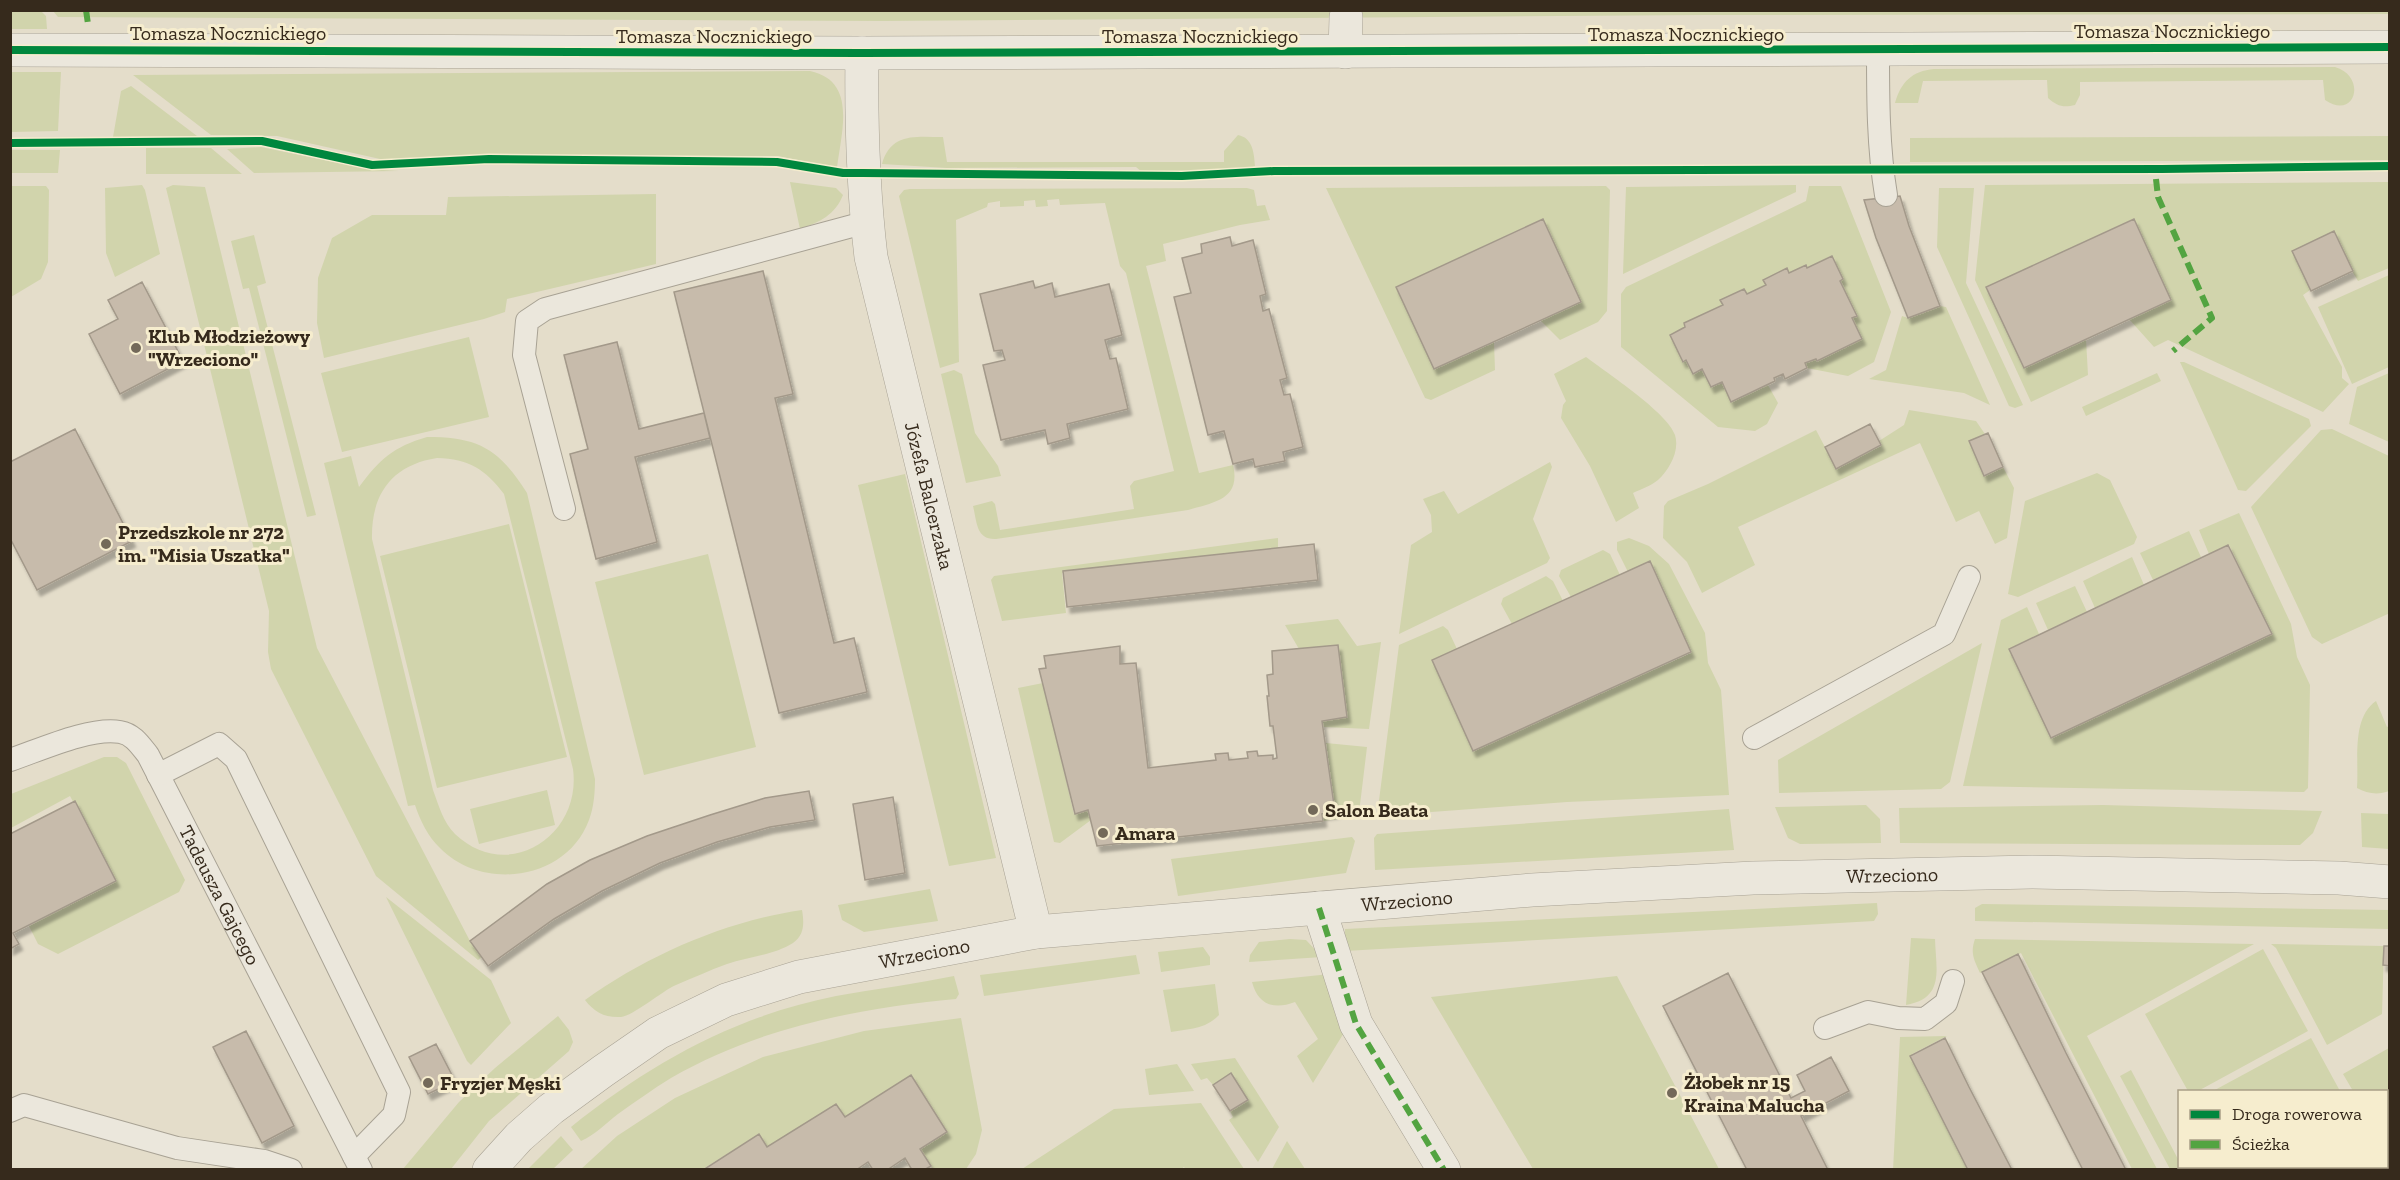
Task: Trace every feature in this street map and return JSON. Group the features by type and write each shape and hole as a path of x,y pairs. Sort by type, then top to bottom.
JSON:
{"street":[{"path":"1345,52 1346,17"},
{"name":"Tomasza Nocznickiego","path":"10,50 862,53 2390,47"},
{"name":"Józefa Balcerzaka","path":"862,53 861,119 871,257 1036,932"},
{"name":"Wrzeciono","path":"489,1170 519,1137 550,1109 658,1033 726,1000 799,977 1036,932 1532,890 1753,878 1892,873 2091,873 2339,878 2390,882"},
{"path":"1319,908 1356,1024 1444,1170"}],"lane":[{"path":"1878,49 1879,124 1886,195"},
{"path":"564,509 524,355 527,321 545,309 867,222"},
{"path":"1754,738 1944,634 1969,577"},
{"name":"Tadeusza Gajcego","path":"10,760 97,732 120,732 136,739 148,754 357,1163"},
{"path":"158,775 219,744 236,759 399,1092 394,1115 357,1163"},
{"path":"1825,1029 1868,1012 1898,1018 1925,1018 1946,1003 1953,981"},
{"path":"10,1112 24,1105 177,1148 264,1161 291,1170"}],"green space":[{"path":"2389,10 2390,14 1704,15 883,21 58,17 53,11"},
{"path":"10,11 41,11 46,16 47,29 11,29"},
{"path":"2335,67 2345,72 2354,87 2354,95 2344,105 2336,105 2325,100 2323,80 2080,82 2080,95 2075,105 2067,106 2057,105 2048,98 2047,80 1923,81 1918,103 1895,103 1908,79 1919,72 1934,69"},
{"path":"810,71 825,77 835,85 841,97 843,125 837,168 778,156 380,159 277,136 211,135 133,75"},
{"path":"11,72 61,72 58,131 11,132"},
{"path":"131,86 197,136 113,137 121,91"},
{"path":"1238,135 1247,139 1253,151 1255,166 1246,170 1142,172 1136,167 947,168 882,164 892,146 898,141 914,137 943,137 947,162 1224,162 1224,151"},
{"path":"2389,136 2389,160 1910,162 1910,138"},
{"path":"261,147 368,169 399,171 254,173 227,149"},
{"path":"146,148 211,148 242,174 146,174"},
{"path":"11,150 60,150 58,173 11,173"},
{"path":"790,182 836,188 843,195 836,208 826,217 800,229"},
{"path":"2389,182 2389,268 2358,281 2352,271 2313,288 2303,295 2342,367 2342,378 2349,384 2323,412 2168,340 2154,347 2129,319 2171,300 2133,219 1986,287 2024,368 2086,339 2088,375 2031,402 1975,280 1985,185"},
{"path":"142,185 160,254 115,277 106,253 105,188"},
{"path":"173,185 205,187 317,648 470,941 482,957 478,960 376,876 271,669 268,652 269,611 166,188"},
{"path":"1796,185 1796,192 1623,274 1626,187"},
{"path":"11,186 46,186 49,190 48,262 41,279 11,297"},
{"path":"1606,186 1610,190 1607,311 1598,322 1560,340 1540,320 1580,301 1542,219 1396,287 1434,369 1494,342 1495,370 1431,400 1425,398 1326,188"},
{"path":"1809,186 1841,186 1891,312 1874,362 1848,376 1807,368 1805,363 1816,359 1817,361 1862,339 1852,318 1857,316 1840,281 1843,279 1831,256 1807,268 1789,273 1786,269 1764,279 1766,285 1747,294 1744,289 1721,300 1723,305 1684,323 1685,327 1670,335 1683,361 1686,360 1693,373 1702,369 1711,387 1722,382 1731,402 1768,385 1778,403 1767,424 1755,431 1718,427 1621,347 1621,294 1626,287 1806,201"},
{"path":"1247,188 1254,190 1257,206 1265,205 1270,220 1163,244 1166,261 1146,266 1199,473 1233,465 1233,485 1229,492 1216,501 1188,510 996,539 985,537 978,529 973,506 992,501 995,504 1000,530 1134,509 1130,486 1134,481 1174,471 1126,273 1120,266 1105,203 1060,205 1059,199 1047,200 1048,206 1036,207 1035,200 1024,201 1024,206 1000,207 1000,201 988,203 987,207 956,220 959,362 940,368 899,196 904,190 910,189"},
{"path":"1939,188 1974,188 1966,283 2023,405 2015,408 2009,406 1937,247"},
{"path":"656,194 656,264 507,299 505,312 484,319 324,358 317,323 318,278 332,238 372,215 446,215 448,197"},
{"path":"254,235 266,283 257,286 316,515 307,517 249,288 243,289 231,241"},
{"path":"2389,275 2389,367 2352,384 2318,307"},
{"path":"1940,306 1946,307 1990,405 1964,393 1869,379 1886,370 1902,316 1908,318"},
{"path":"469,337 489,417 342,452 321,373"},
{"path":"1586,357 1649,405 1670,426 1675,435 1675,454 1670,466 1658,480 1633,493 1639,508 1616,522 1590,466 1561,418 1566,401 1554,374"},
{"path":"2180,362 2309,419 2311,426 2246,491 2238,490"},
{"path":"954,370 962,374 975,433 998,466 1001,476 966,483 941,374"},
{"path":"2157,373 2161,381 2086,416 2082,407"},
{"path":"2389,373 2389,442 2349,424 2357,387"},
{"path":"1909,410 1976,421 1985,434 1969,441 1984,475 2003,467 2014,488 2007,538 1995,544 1979,511 1956,522 1920,443 1738,527 1755,565 1702,593 1687,562 1663,538 1664,506 1668,501 1708,484 1816,430 1836,468 1881,446 1879,441 1904,425"},
{"path":"2332,429 2389,456 2390,613 2322,644 2312,637 2251,507 2321,430"},
{"path":"427,437 461,440 486,448 507,466 527,493 595,779 591,815 578,840 562,856 544,867 522,873 500,874 478,871 458,862 432,839 415,805 408,806 324,463 351,456 359,487 388,455 405,445","holes":["437,458 475,467 490,478 504,494 573,769 573,793 566,814 554,832 537,845 518,853 497,854 476,848 455,834 442,814 433,790 372,539 375,508 387,484 408,467"]},
{"path":"1550,462 1552,467 1533,519 1550,558 1547,563 1399,634 1411,545 1432,532 1431,515 1423,499 1444,491 1458,514"},
{"path":"2097,473 2110,480 2137,537 2134,544 2018,597 2008,594 2025,501"},
{"path":"905,474 996,858 949,866 858,485"},
{"path":"2239,513 2291,624 2297,657 2310,685 2308,788 2304,792 1963,786 2001,620 2027,607 2039,634 2009,649 2051,738 2271,634 2229,545 2209,554 2199,530"},
{"path":"509,524 567,757 437,788 380,556"},
{"path":"2189,531 2201,557 2153,580 2140,553"},
{"path":"1278,538 1278,548 1062,573 1066,613 1002,621 991,580 994,576"},
{"path":"1629,538 1649,546 1669,564 1705,633 1708,663 1721,690 1729,795 1567,802 1377,816 1399,645 1443,626 1448,630 1457,649 1432,660 1473,750 1691,653 1650,562 1628,572 1617,550 1617,542"},
{"path":"1603,550 1610,554 1620,575 1571,597 1559,576 1561,570"},
{"path":"708,554 756,747 644,775 595,582"},
{"path":"2132,557 2144,585 2095,608 2083,581"},
{"path":"1546,576 1553,581 1563,601 1512,624 1501,604 1503,598"},
{"path":"2075,586 2087,612 2048,630 2036,603"},
{"path":"1338,619 1357,646 1381,642 1369,729 1324,727 1322,721 1347,717 1338,645 1299,649 1285,625"},
{"path":"1982,643 1950,782 1941,789 1779,793 1778,760"},
{"path":"1043,683 1074,814 1088,810 1091,820 1060,843 1054,842 1018,688"},
{"path":"2376,701 2387,727 2389,726 2389,791 2369,793 2357,788 2357,753 2363,718"},
{"path":"1326,743 1367,747 1359,813 1355,817 1323,821 1322,814 1335,812"},
{"path":"104,757 117,757 126,763 185,880 179,892 58,954 38,944 29,926 115,880 70,796 11,828 11,794"},
{"path":"547,790 555,825 479,844 470,809"},
{"path":"1866,805 1880,819 1881,843 1800,844 1788,838 1775,807"},
{"path":"2103,805 2322,811 2313,833 2300,845 1900,843 1899,808"},
{"path":"1729,809 1734,850 1375,870 1374,838 1377,834"},
{"path":"2361,813 2389,814 2389,849 2362,847"},
{"path":"1352,837 1355,841 1346,873 1178,896 1171,859"},
{"path":"930,889 938,921 864,932 842,920 838,905"},
{"path":"386,897 491,980 511,1023 471,1065 467,1061"},
{"path":"1877,903 1878,914 1874,921 1345,951 1345,929"},
{"path":"1982,904 2389,910 2389,929 1975,921 1975,908"},
{"path":"802,910 802,932 793,943 769,953 727,964 676,985 626,1016 605,1015 592,1008 585,1000 635,968 689,942 745,922"},
{"path":"1911,938 1935,939 1937,972 1933,989 1927,996 1906,1005"},
{"path":"1975,939 2254,944 2087,1036 2157,1169 2132,1169 2021,953 1980,973 1973,956"},
{"path":"1306,940 1322,957 1249,962 1250,955 1259,942"},
{"path":"2271,944 2384,946 2382,1014 2327,1045 2276,948"},
{"path":"1203,947 1210,957 1210,965 1161,972 1158,952"},
{"path":"2263,949 2308,1031 2200,1090 2187,1090 2145,1014"},
{"path":"1136,955 1140,974 984,996 980,975"},
{"path":"1330,974 1350,1023 1313,1083 1297,1056 1318,1039 1295,1002 1280,1005 1268,1004 1258,996 1252,982"},
{"path":"954,976 959,994 956,999 882,1008 773,1033 704,1061 671,1078 581,1141 571,1127 632,1082 663,1063 729,1029 763,1016 836,996"},
{"path":"1617,976 1719,1169 1533,1169 1431,997"},
{"path":"1215,984 1219,1015 1203,1026 1171,1032 1163,990"},
{"path":"558,1016 569,1030 573,1042 569,1051 489,1121 451,1169 403,1169 459,1102 495,1068"},
{"path":"961,1018 982,1130 976,1154 966,1169 933,1169 920,1149 947,1132 911,1075 845,1117 836,1104 767,1147 759,1134 703,1169 580,1170 617,1136 675,1098 763,1057 864,1031"},
{"path":"1947,1036 1912,1054 1970,1169 1893,1170 1900,1037"},
{"path":"2311,1038 2339,1090 2215,1090"},
{"path":"2389,1048 2389,1146 2388,1090 2352,1090 2343,1074"},
{"path":"1235,1058 1279,1127 1258,1162 1229,1120 1233,1117 1230,1111 1248,1100 1231,1074 1213,1085 1207,1078 1201,1080 1191,1064"},
{"path":"1177,1064 1194,1091 1149,1095 1145,1069"},
{"path":"2131,1070 2178,1159 2178,1168 2184,1169 2170,1169 2120,1076"},
{"path":"1201,1103 1244,1169 1186,1170 1184,1167 1180,1170 1022,1169 1114,1109"},
{"path":"561,1136 573,1150 553,1169 528,1169"},
{"path":"1287,1141 1305,1169 1272,1169"},
{"path":"2229,1168 2383,1169 2230,1170"}],"building":[{"path":"1900,196 1940,306 1908,318 1876,238 1864,200"},
{"path":"1543,219 1581,302 1434,369 1396,287"},
{"path":"2134,219 2171,300 2024,368 1986,287"},
{"path":"2334,231 2353,271 2311,291 2292,251"},
{"path":"1230,237 1232,246 1253,240 1266,294 1260,296 1263,311 1269,309 1287,378 1280,380 1284,395 1290,394 1303,447 1283,452 1285,461 1255,467 1253,459 1233,464 1224,431 1208,435 1174,297 1191,293 1182,258 1202,253 1201,244"},
{"path":"1832,256 1843,279 1840,281 1857,316 1852,318 1862,339 1817,361 1816,359 1805,363 1807,368 1785,379 1783,374 1774,378 1775,381 1731,402 1722,382 1711,387 1702,369 1693,374 1686,360 1683,362 1670,335 1685,327 1684,323 1723,305 1720,300 1744,289 1747,294 1766,285 1763,280 1787,268 1789,273 1806,265 1807,268"},
{"path":"763,271 793,394 775,398 834,643 854,638 867,692 779,713 674,292"},
{"path":"1033,281 1035,288 1052,283 1055,297 1109,284 1122,335 1105,340 1110,359 1116,358 1128,409 1067,424 1070,438 1048,444 1045,430 1001,440 983,365 1005,360 1002,350 994,351 980,294"},
{"name":"Klub Młodzieżowy \"Wrzeciono\"","path":"142,282 183,361 120,394 89,334 118,319 108,300"},
{"path":"617,342 639,429 704,413 710,438 635,457 657,542 596,559 570,454 588,449 564,355"},
{"path":"1870,424 1881,445 1836,469 1825,447"},
{"path":"75,429 132,541 37,590 10,538 10,462"},
{"path":"1988,433 2003,467 1984,476 1969,441"},
{"path":"1314,544 1318,580 1067,607 1063,571"},
{"path":"2228,545 2272,634 2051,738 2009,649"},
{"path":"1650,561 1691,652 1473,751 1432,660"},
{"path":"1338,645 1347,717 1322,721 1335,812 1322,814 1323,821 1097,846 1088,810 1075,814 1039,669 1046,668 1044,656 1120,646 1120,664 1136,663 1148,768 1216,760 1215,754 1228,753 1229,760 1248,758 1247,752 1257,751 1258,756 1273,755 1273,759 1277,758 1273,726 1270,726 1267,696 1269,696 1267,675 1273,674 1272,651"},
{"path":"809,791 815,820 770,827 717,842 660,863 602,891 554,919 488,966 470,941 547,884 590,860 647,836 710,815 765,798"},
{"path":"893,797 905,873 865,880 853,804"},
{"path":"75,801 116,881 13,933 19,944 10,949 10,834"},
{"path":"2384,946 2390,946 2390,966 2383,965"},
{"path":"2018,954 2126,1170 2083,1170 1982,972"},
{"path":"1728,973 1791,1098 1805,1091 1797,1075 1831,1057 1849,1091 1801,1116 1828,1170 1747,1170 1663,1006"},
{"path":"246,1031 294,1126 262,1143 213,1047"},
{"path":"1945,1038 2012,1170 1968,1170 1910,1056"},
{"path":"436,1044 455,1081 428,1094 409,1057"},
{"path":"1231,1073 1248,1100 1230,1111 1213,1085"},
{"path":"911,1075 947,1132 920,1149 931,1166 924,1170 912,1170 905,1158 887,1170 873,1170 868,1162 856,1170 703,1170 759,1134 767,1147 836,1104 845,1117"}],"marked path":[{"path":"86,10 88,24"},
{"path":"2156,179 2158,197 2212,318 2173,351"},
{"path":"1319,908 1356,1024 1444,1170"}],"cycle path":[{"path":"10,50 862,53 2390,47"},
{"path":"10,143 262,141 372,165 489,159 777,162 843,173 1182,176 1274,171 2162,169 2390,166"}],"place":[{"name":"Klub Młodzieżowy \"Wrzeciono\"","path":"136,348"},
{"name":"Przedszkole nr 272 im. \"Misia Uszatka\"","path":"106,544"},
{"name":"Salon Beata","path":"1313,810"},
{"name":"Amara","path":"1103,833"},
{"name":"Fryzjer Męski","path":"428,1083"},
{"name":"Żłobek nr 15 Kraina Malucha","path":"1672,1093"}]}
